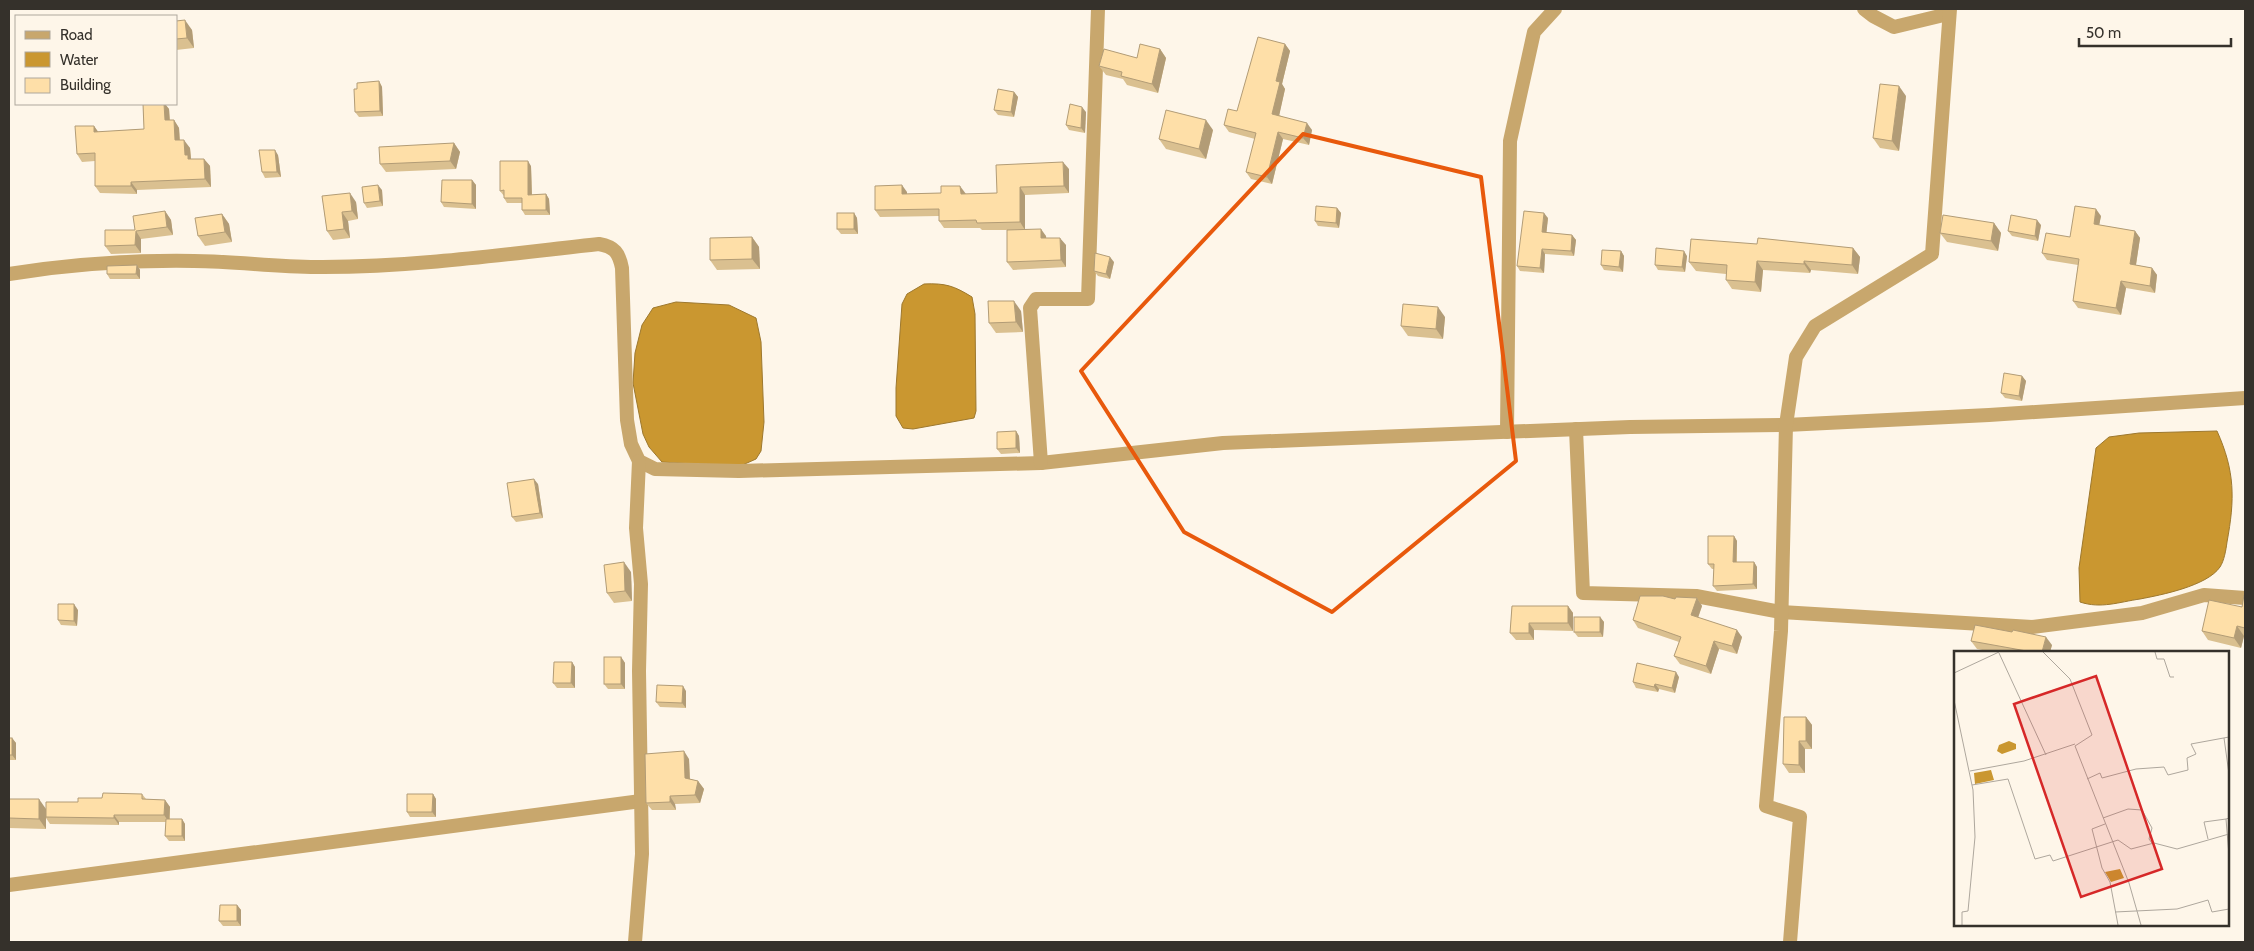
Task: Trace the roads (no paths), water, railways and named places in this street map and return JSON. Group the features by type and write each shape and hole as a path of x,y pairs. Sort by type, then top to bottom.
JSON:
{"street":[{"path":"1040,463 1030,308 1036,300 1088,299 1098,9"},
{"path":"1507,432 1510,141 1534,32 1555,9"},
{"path":"1790,942 1800,817 1766,806 1782,612 1786,425 1796,357 1815,326 1932,254 1949,12 1894,27 1864,9"},
{"path":"9,274 65,265 116,261 196,261 324,267 449,260 599,244 611,246 620,255 627,420 631,444 639,461 636,528 641,584 639,671 642,854 635,942"},
{"path":"639,461 656,469 739,471 1040,463 1223,443 1576,429 1786,425 1989,415 2245,398"},
{"path":"1576,429 1583,593 1696,596 1782,612 2032,627 2142,613 2204,595 2245,598"},
{"path":"9,885 641,801"}],"water":[{"path":"924,284 950,286 972,297 975,314 976,411 974,418 913,429 903,428 896,416 902,304 907,294"},
{"path":"676,302 729,305 756,318 761,342 764,422 761,451 756,459 738,467 662,462 649,447 643,434 633,383 635,353 642,325 653,308"},
{"path":"2217,431 2227,459 2232,485 2230,527 2224,559 2220,567 2214,574 2205,579 2171,592 2110,604 2095,605 2080,602 2079,568 2096,448 2109,437 2139,433"}]}
